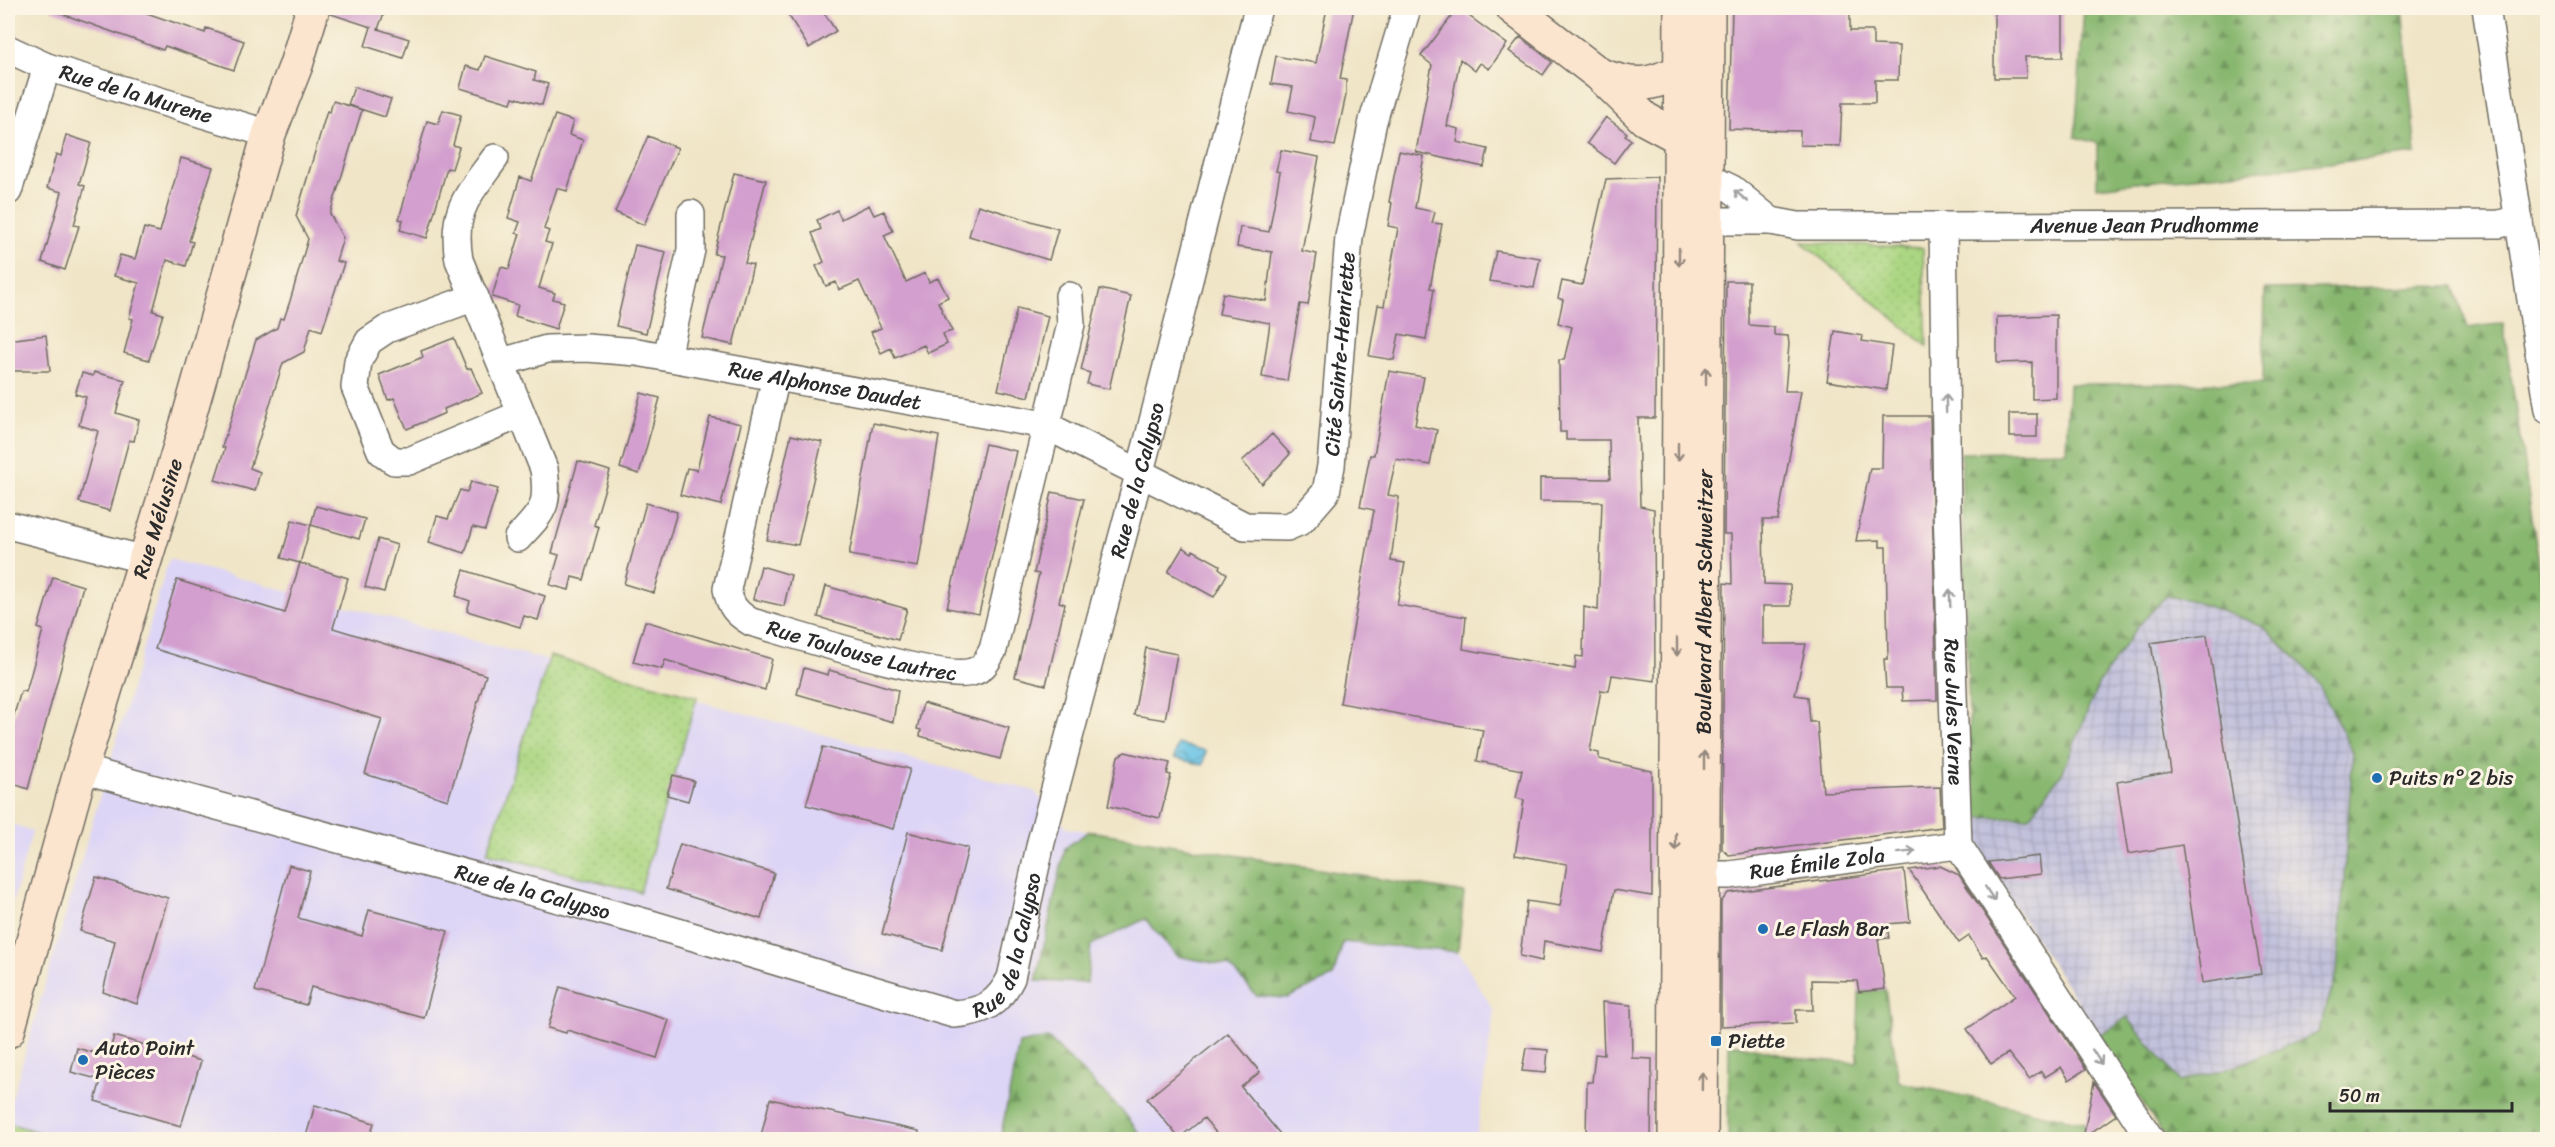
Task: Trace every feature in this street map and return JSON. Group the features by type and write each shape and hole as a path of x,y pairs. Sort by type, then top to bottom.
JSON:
{"main road":[{"name":"Rue Mélusine","path":"8,1030 81,769 146,560 269,134 296,65 313,8"},
{"path":"1514,8 1600,75 1646,119 1687,131"},
{"name":"Boulevard Albert Schweitzer","path":"1675,1140 1690,875 1707,221 1707,177 1695,70 1682,8"},
{"name":"Boulevard Albert Schweitzer","path":"1701,1140 1690,875 1687,131 1695,70 1708,8"},
{"path":"1600,75 1630,85 1655,82 1695,70"},
{"path":"1687,131 1694,169 1707,177"},
{"path":"1687,131 1690,143 1690,209 1707,221"}],"street":[{"name":"Rue de la Calypso","path":"81,769 647,923 954,1014 973,1013 1003,995 1011,978 1041,842 1258,8"},
{"name":"Cité Sainte-Henriette","path":"1139,471 1245,526 1287,527 1301,521 1326,492 1331,466 1349,237 1373,121 1407,8"},
{"path":"2486,8 2547,410"},
{"name":"Rue de la Murene","path":"8,49 47,67 269,134"},
{"path":"8,191 47,67"},
{"path":"495,158 462,204 455,234 459,260 544,469 547,494 541,513 518,538"},
{"name":"Avenue Jean Prudhomme","path":"1707,177 1732,189 1772,221"},
{"path":"667,357 691,250 691,214"},
{"name":"Avenue Jean Prudhomme","path":"1707,221 1772,221 1798,226 1943,226 2487,224 2519,220"},
{"name":"Rue Jules Verne","path":"1943,226 1947,510 1958,845"},
{"name":"Rue Toulouse Lautrec","path":"776,377 727,589 729,602 737,613 751,622 910,665 956,674 970,673 983,667 993,650 1071,324 1070,296"},
{"path":"475,297 387,329 369,341 358,361 355,387 381,451 394,461 409,461 522,414"},
{"name":"Rue Alphonse Daudet","path":"502,362 557,349 621,351 667,357 1045,425 1139,471"},
{"path":"8,525 146,560"},
{"path":"1958,845 2151,1140"},
{"name":"Rue Émile Zola","path":"1690,875 1729,875 1958,845"}],"shaded area":[{"path":"169,559 1034,791 1067,828 1464,893 1458,952 1494,1011 1476,1139 61,1140 8,1123 8,1112"},
{"path":"2165,596 2190,600 2261,625 2315,677 2353,752 2337,973 2318,1033 2239,1065 2180,1082 2127,1017 2100,1036 1984,860 1972,818 2030,817 2063,771 2099,683 2137,627"},
{"path":"8,823 32,831 8,919"}],"green space":[{"path":"2084,8 2402,8 2416,154 2097,187 2097,143 2075,137"},
{"path":"1802,242 1923,248 1927,346"},
{"path":"2454,286 2468,328 2503,323 2548,625 2547,1139 2166,1139 2100,1036 2127,1017 2180,1082 2239,1065 2318,1033 2337,973 2353,752 2315,677 2261,625 2190,600 2166,596 2137,627 2099,683 2063,771 2030,817 1972,818 1961,453 2066,451 2069,384 2263,383 2265,289"},
{"path":"550,656 697,697 640,892 487,853"},
{"path":"1089,831 1464,893 1458,952 1343,942 1333,977 1287,998 1257,996 1229,966 1177,956 1145,919 1091,945 1087,983 1036,981 1065,848"},
{"path":"1885,989 1899,1082 2086,1123 2082,1140 1728,1140 1729,1043 1806,1059 1857,1063 1859,992"},
{"path":"1048,1038 1125,1114 1144,1139 1000,1139 1019,1044"},
{"path":"8,1123 61,1139 11,1139"}],"water":[{"path":"1178,744 1206,751 1203,765 1174,758"}],"building":[{"path":"51,8 132,8 205,33 206,28 244,41 234,70 165,46 163,50 51,10"},
{"path":"331,8 386,8 378,29 409,39 403,58 365,46 371,27 331,14"},
{"path":"784,8 821,8 836,31 809,48"},
{"path":"1327,8 1354,8 1340,79 1346,80 1346,95 1335,146 1311,142 1315,117 1288,111 1293,87 1271,84 1276,56 1316,63"},
{"path":"1458,8 1507,44 1489,69 1480,63 1475,71 1460,59 1447,126 1459,129 1457,142 1488,149 1484,167 1416,152 1432,65 1421,56"},
{"path":"1732,8 1850,8 1850,31 1873,31 1873,45 1899,46 1898,80 1875,80 1875,103 1842,103 1840,146 1800,145 1800,131 1729,129"},
{"path":"1994,8 2063,8 2063,57 2025,57 2026,78 1994,78"},
{"path":"1520,37 1552,62 1543,75 1509,51"},
{"path":"485,56 536,72 534,80 548,84 542,105 513,97 511,103 460,88 466,66 480,70"},
{"path":"354,87 391,99 385,117 348,105"},
{"path":"333,101 362,110 330,214 343,238 336,261 344,263 322,331 311,327 304,352 283,363 250,468 260,472 255,491 215,480 225,448 222,447 256,340 277,328 280,318 284,319 290,301 308,239 296,216 327,111 330,112"},
{"path":"443,110 461,115 453,145 459,147 452,169 447,168 427,238 400,230 403,220 399,219 427,121 438,124"},
{"path":"555,115 573,121 569,135 583,140 567,191 557,188 544,229 549,231 545,242 552,244 539,288 555,293 553,299 564,302 556,329 515,316 518,305 492,297 501,267 509,269 520,234 516,233 520,222 508,218 520,177 531,181"},
{"path":"1606,117 1627,133 1625,135 1631,140 1614,163 1587,143"},
{"path":"66,135 91,143 79,184 85,186 74,225 79,226 65,270 42,262 62,192 47,188 56,154 61,156"},
{"path":"648,136 678,148 644,225 615,212"},
{"path":"1281,150 1319,157 1302,251 1317,254 1308,305 1300,304 1287,381 1262,377 1270,323 1219,314 1223,293 1266,301 1272,252 1237,247 1240,227 1269,232 1280,172 1276,171"},
{"path":"1399,151 1424,156 1415,208 1435,212 1432,223 1442,224 1430,288 1434,289 1426,339 1399,334 1394,360 1369,356 1378,305 1384,306 1398,228 1388,226 1392,203 1389,202"},
{"path":"181,158 213,167 189,241 193,242 186,266 167,260 153,311 163,314 149,360 124,353 133,319 129,318 139,283 114,276 120,255 135,259 144,228 160,232"},
{"path":"734,173 766,180 745,263 753,265 733,345 702,338 722,255 714,254"},
{"path":"1657,177 1655,418 1638,418 1640,506 1654,509 1655,681 1612,675 1609,691 1601,690 1590,751 1599,753 1599,759 1652,771 1652,896 1614,890 1603,952 1544,941 1542,961 1520,956 1527,901 1560,906 1567,864 1515,855 1524,800 1516,798 1522,770 1477,761 1483,730 1340,703 1374,510 1360,507 1370,455 1374,455 1389,371 1424,377 1415,425 1437,430 1430,465 1396,459 1388,495 1399,497 1391,561 1405,563 1397,605 1466,617 1463,649 1575,669 1576,656 1583,657 1584,607 1598,610 1602,502 1540,501 1540,478 1610,479 1609,440 1566,440 1566,432 1560,432 1559,360 1564,360 1572,327 1558,323 1563,300 1558,298 1562,281 1582,285 1606,179"},
{"path":"869,205 874,215 884,211 893,231 884,235 906,282 925,273 929,282 938,278 948,297 938,302 952,331 943,334 947,344 928,353 924,345 895,358 891,348 881,353 871,332 881,328 859,281 839,290 836,282 826,286 816,266 824,262 812,233 821,229 817,220 837,210 841,219"},
{"path":"978,205 1058,229 1049,260 969,236"},
{"path":"635,245 666,252 646,333 616,326"},
{"path":"1496,251 1540,258 1534,288 1489,281"},
{"path":"1726,281 1749,281 1749,325 1774,327 1774,335 1788,336 1785,391 1801,391 1778,520 1763,520 1764,584 1790,585 1791,606 1763,606 1763,644 1806,644 1795,695 1808,697 1810,722 1817,722 1823,792 1940,787 1942,827 1729,855 1722,849 1724,583 1732,584 1731,534 1724,534"},
{"path":"1100,289 1131,296 1109,389 1087,384 1090,373 1081,370"},
{"path":"1017,308 1048,316 1029,397 998,390"},
{"path":"2056,315 2056,398 2032,399 2032,362 1997,363 1997,317"},
{"path":"1835,331 1863,336 1862,341 1892,346 1886,390 1827,381"},
{"path":"46,335 50,371 8,371 8,340"},
{"path":"454,338 467,369 471,368 482,393 444,409 445,413 407,429 394,398 388,400 379,375 423,357 421,351"},
{"path":"94,372 125,380 116,413 139,420 134,441 129,440 110,511 79,502 98,431 79,425 86,397 75,394 82,373 93,376"},
{"path":"641,393 660,398 639,474 620,468"},
{"path":"2009,414 2037,414 2037,437 2009,437"},
{"path":"1883,416 1930,416 1937,700 1903,701 1902,688 1886,688 1884,659 1888,659 1886,547 1880,547 1880,540 1856,541 1870,468 1882,468"},
{"path":"710,417 741,424 721,505 680,495 687,468 697,470"},
{"path":"873,423 939,436 918,567 849,555"},
{"path":"1272,434 1290,454 1262,484 1242,461"},
{"path":"791,435 822,442 798,545 767,540"},
{"path":"985,444 1016,451 979,614 947,608"},
{"path":"578,461 610,471 594,525 599,527 584,580 572,577 569,590 550,585 559,555 552,553"},
{"path":"471,482 498,489 485,530 473,527 465,553 429,542 437,516 448,519 460,490 467,492"},
{"path":"1052,492 1084,499 1059,602 1065,604 1046,685 1015,677 1039,574 1034,573"},
{"path":"646,503 677,512 654,593 624,584"},
{"path":"316,506 365,519 359,539 311,525"},
{"path":"292,520 311,525 300,563 281,558"},
{"path":"378,539 397,545 384,592 365,587"},
{"path":"1183,547 1220,565 1219,568 1227,574 1214,597 1168,572"},
{"path":"300,563 348,578 333,628 486,675 448,800 365,774 382,719 155,649 177,580 285,613"},
{"path":"761,566 791,575 784,606 753,599"},
{"path":"464,570 545,596 538,620 524,616 520,627 467,611 470,601 456,596"},
{"path":"53,577 83,586 28,789 8,782 8,735 21,691 26,692 43,630 38,628"},
{"path":"826,586 907,609 898,640 818,617"},
{"path":"645,621 772,659 765,690 665,660 662,669 633,662"},
{"path":"2207,635 2261,974 2202,983 2182,845 2128,854 2117,782 2171,772 2151,643"},
{"path":"1146,648 1177,654 1165,720 1134,715"},
{"path":"804,668 828,675 829,670 898,690 893,722 797,694"},
{"path":"923,703 1009,728 1000,759 920,736 921,730 917,729"},
{"path":"823,747 910,769 893,829 806,805"},
{"path":"1125,752 1170,763 1167,774 1171,775 1160,818 1108,806 1118,756"},
{"path":"673,775 694,781 688,801 667,795"},
{"path":"908,832 968,848 942,950 882,934"},
{"path":"680,844 774,873 761,919 666,889"},
{"path":"2039,856 2041,874 1999,879 1988,862"},
{"path":"289,865 310,871 298,918 362,936 369,910 448,931 424,1018 311,987 306,1005 255,991"},
{"path":"1940,866 1959,875 2086,1069 2069,1080 2061,1067 2045,1077 2041,1071 2029,1079 2008,1053 1991,1064 1967,1029 2015,996 1987,956 1983,958 1969,936 1959,943 1909,870"},
{"path":"1904,870 1910,922 1887,924 1889,938 1878,939 1885,989 1859,992 1857,981 1812,980 1813,1010 1796,1010 1796,1023 1721,1026 1721,902 1728,893"},
{"path":"96,877 168,898 137,1004 103,992 115,941 80,931"},
{"path":"560,987 669,1020 657,1058 567,1030 566,1033 548,1028"},
{"path":"1602,1002 1631,1005 1632,1058 1652,1059 1651,1140 1586,1140 1587,1082 1592,1082 1595,1054 1604,1055"},
{"path":"1228,1033 1260,1072 1241,1087 1285,1140 1222,1140 1204,1118 1179,1138 1147,1099"},
{"path":"114,1036 201,1061 181,1126 95,1101 101,1080 71,1072 77,1048 108,1057"},
{"path":"1526,1048 1548,1050 1546,1073 1522,1071"},
{"path":"2094,1082 2116,1115 2083,1138"},
{"path":"770,1099 919,1131 918,1140 760,1140"},
{"path":"315,1105 374,1123 369,1140 305,1140"}],"place":[{"name":"Puits n° 2 bis","path":"2377,778"},
{"name":"Le Flash Bar","path":"1763,929"},
{"name":"Piette","path":"1716,1041"},
{"name":"Auto Point Pièces","path":"83,1060"}]}
